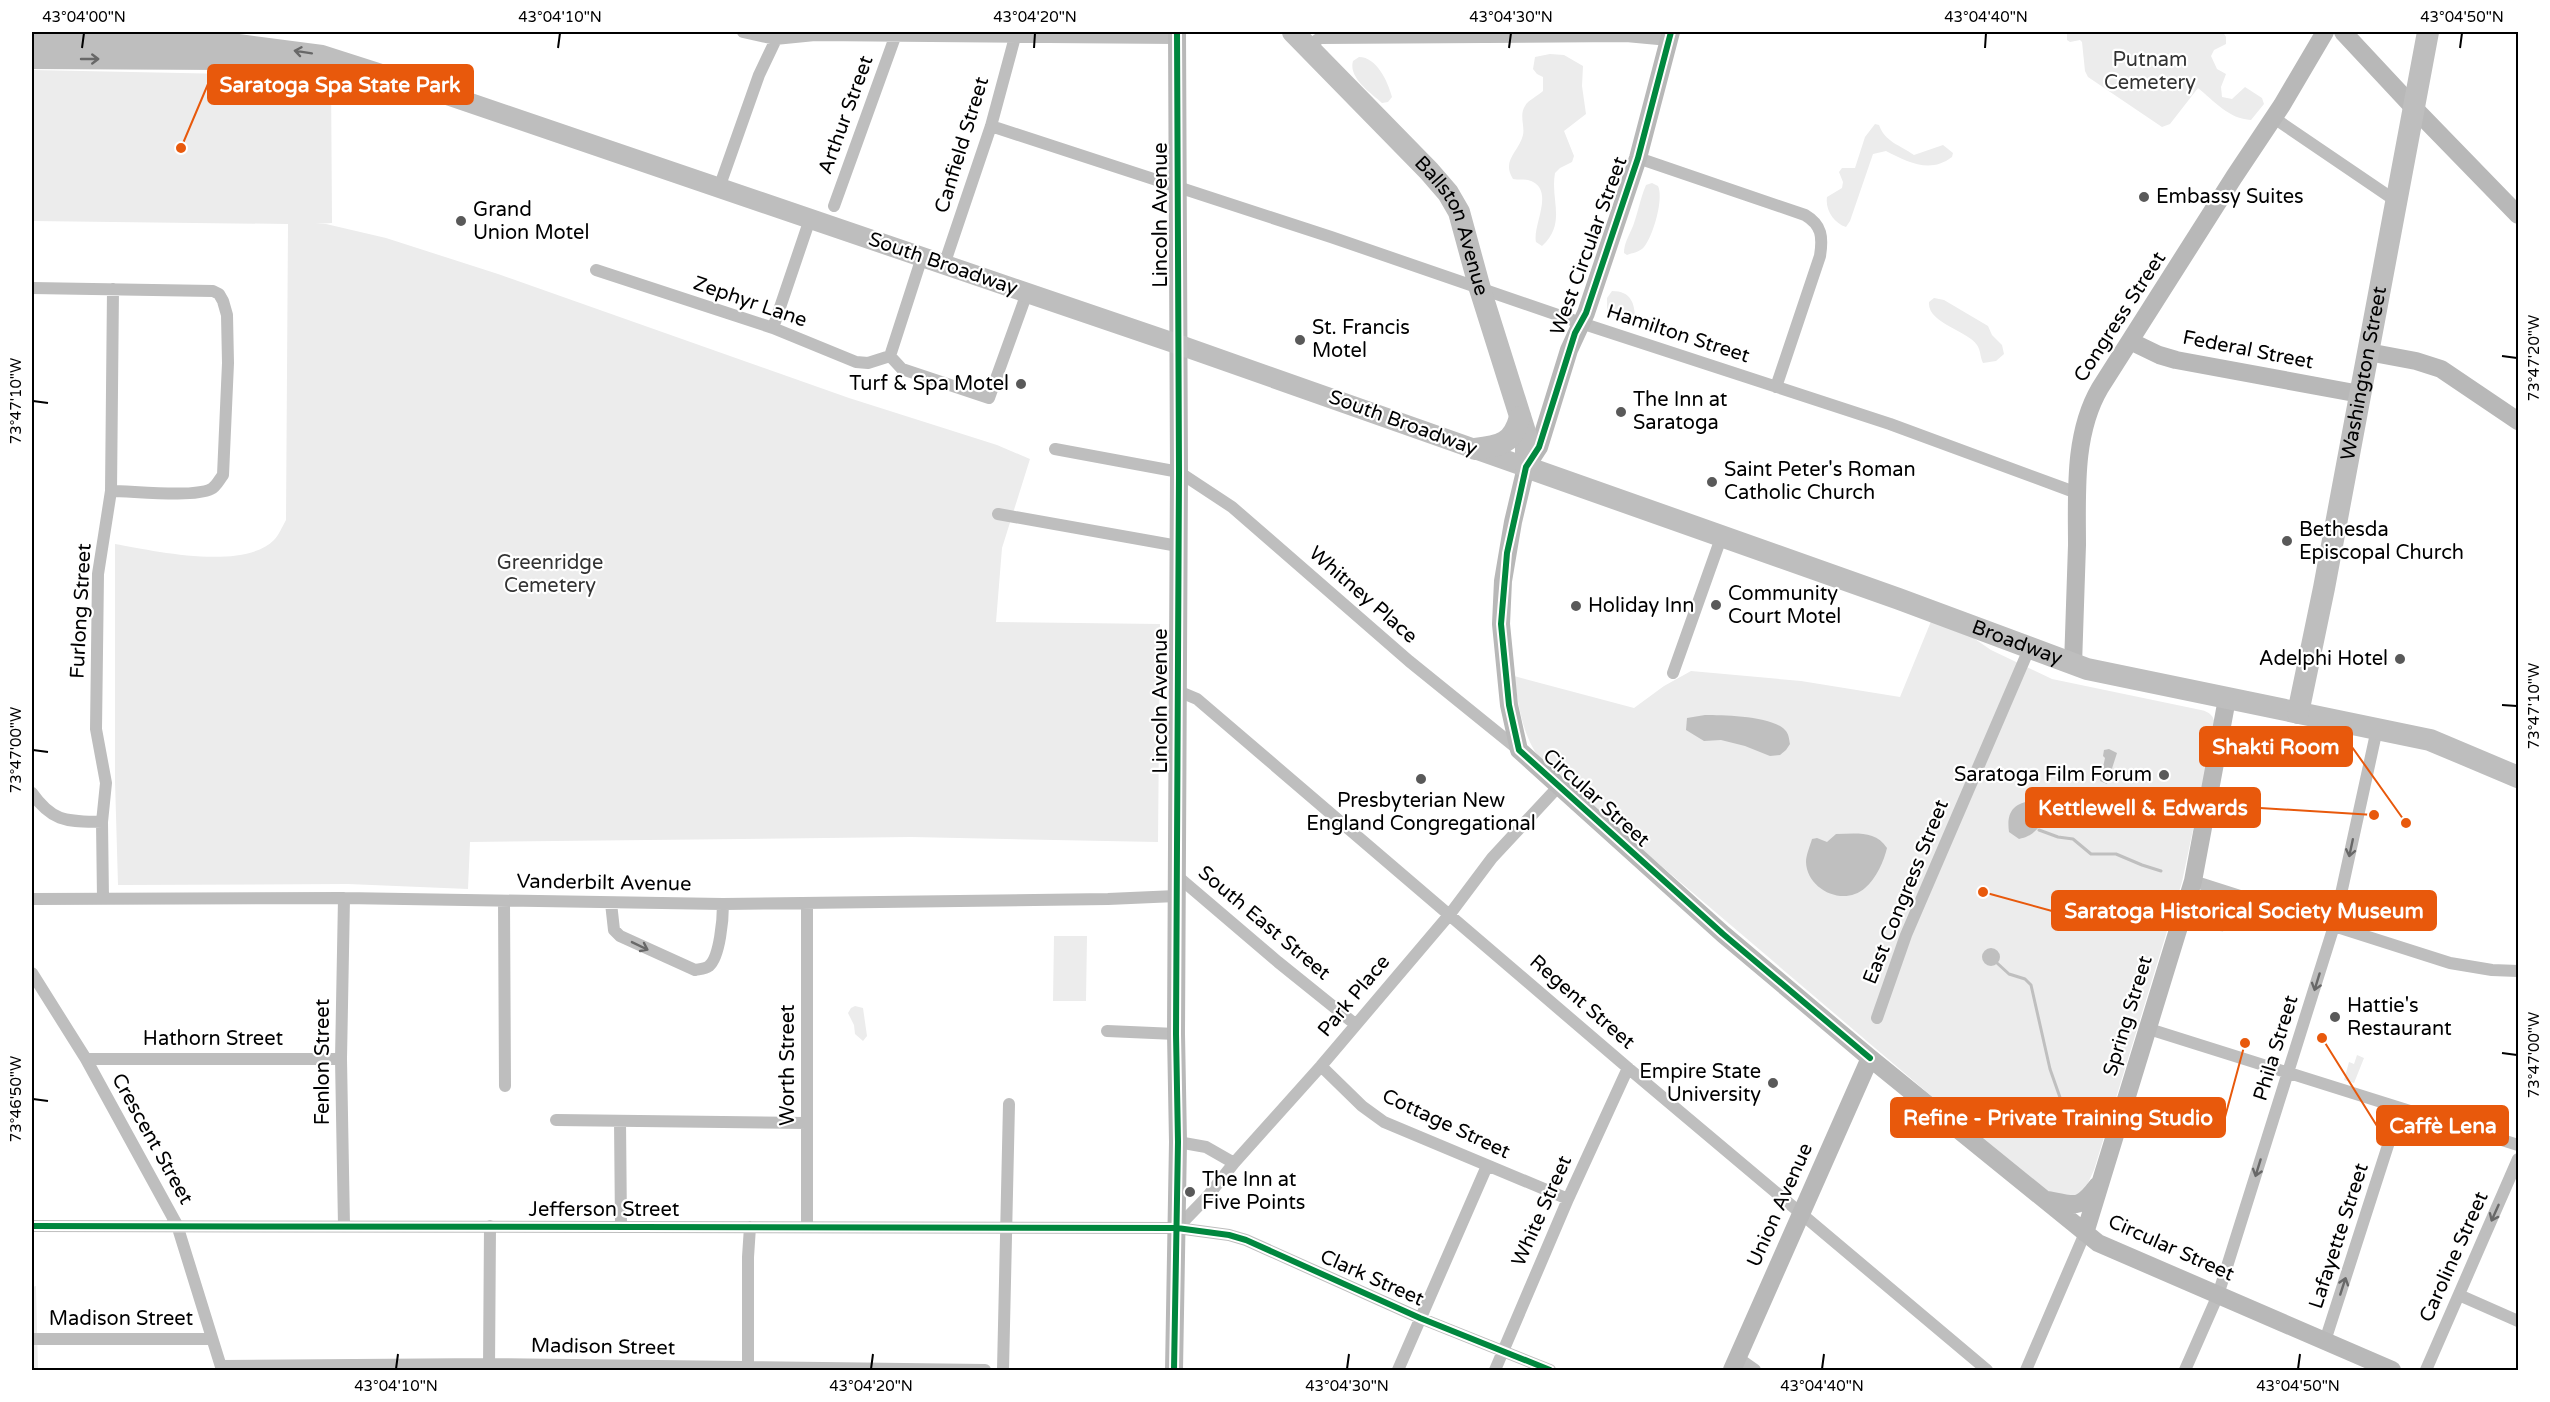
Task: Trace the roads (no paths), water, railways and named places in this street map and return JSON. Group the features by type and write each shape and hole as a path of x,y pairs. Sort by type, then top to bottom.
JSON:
{"highway":[{"name":"Washington Street","path":"2298,713 2428,32"},
{"name":"Ballston Avenue","path":"1300,39 1429,171 1448,193 1459,212 1480,289 1526,435 1526,467"},
{"path":"1475,448 1491,447 1505,442 1516,432 1520,417"},
{"name":"Broadway","path":"1526,467 1721,538 1899,599 2073,665 2430,740 2518,777"}],"main road":[{"name":"South Broadway","path":"32,41 223,42 322,55 430,89 1177,344 1526,467"},
{"name":"South Broadway","path":"32,59 254,46"}],"street":[{"path":"743,32 778,35 895,37 1177,35"},
{"name":"Congress Street","path":"2073,665 2077,492 2086,415 2092,401 2274,118 2325,32"},
{"path":"2343,32 2518,215"},
{"path":"719,188 759,75 778,35"},
{"name":"Lincoln Avenue","path":"1174,1371 1178,1142 1176,1034 1179,472 1177,35"},
{"path":"1300,39 1670,35"},
{"name":"West Circular Street","path":"1526,467 1539,447 1547,416 1586,313 1638,158 1670,35"},
{"name":"Arthur Street","path":"834,206 895,37"},
{"name":"Canfield Street","path":"944,265 991,126 1015,37"},
{"path":"2274,118 2396,201"},
{"name":"Hamilton Street","path":"991,126 1178,186 1581,323 1890,424 2077,492"},
{"path":"1638,158 1805,214 1821,230 1820,256 1776,387"},
{"path":"773,328 810,219"},
{"path":"922,257 890,356 903,369 989,398 1027,293"},
{"name":"Zephyr Lane","path":"596,270 773,328 856,362 868,363 890,356"},
{"path":"32,288 213,291 219,294 227,315 228,363 223,475 213,488 205,491 175,493 111,490"},
{"name":"Furlong Street","path":"103,899 102,822 106,783 96,729 98,574 111,490 113,289"},
{"name":"Federal Street","path":"2130,341 2175,360 2360,394"},
{"path":"2368,352 2416,361 2441,369 2518,420"},
{"path":"1055,449 1179,472"},
{"name":"Circular Street","path":"1526,467 1507,553 1501,624 1509,705 1519,750 1723,934 1870,1058 2098,1243 2392,1371"},
{"name":"Whitney Place","path":"1179,472 1232,507 1410,661 1519,750"},
{"path":"998,514 1178,546"},
{"path":"1673,673 1721,538"},
{"name":"East Congress Street","path":"1877,1018 1906,935 2029,649"},
{"name":"Regent Street","path":"1178,691 1183,691 1197,699 1628,1068 1987,1371"},
{"name":"Spring Street","path":"2025,1371 2085,1233 2149,1029 2193,881 2227,699"},
{"name":"Phila Street","path":"2185,1371 2218,1295 2334,926 2377,729"},
{"name":"Park Place","path":"1177,1228 1207,1197 1234,1163 1321,1066 1450,914 1487,864 1558,787"},
{"path":"32,793 52,816 69,821 102,822"},
{"name":"South East Street","path":"1176,875 1278,962 1356,1024"},
{"path":"2193,881 2450,963 2492,970 2518,971"},
{"name":"Vanderbilt Avenue","path":"32,899 344,898 723,904 1176,896"},
{"name":"Fenlon Street","path":"344,898 341,1059 344,1226"},
{"path":"504,901 505,1086"},
{"path":"611,903 614,930 620,936 695,970 711,965 715,956 723,904"},
{"name":"Worth Street","path":"807,903 807,1227"},
{"name":"Crescent Street","path":"32,973 86,1059 177,1226 222,1368"},
{"path":"2149,1029 2518,1145"},
{"path":"1107,1031 1176,1034"},
{"name":"Union Avenue","path":"1735,1364 1870,1058"},
{"name":"Hathorn Street","path":"86,1059 341,1059"},
{"name":"Cottage Street","path":"1321,1066 1362,1106 1384,1122 1568,1199"},
{"name":"White Street","path":"1495,1371 1568,1199 1628,1068"},
{"path":"1003,1371 1009,1104"},
{"name":"Lafayette Street","path":"2325,1341 2400,1108"},
{"path":"556,1120 807,1123"},
{"path":"620,1121 621,1227"},
{"path":"1178,1142 1206,1147 1234,1163"},
{"name":"Caroline Street","path":"2426,1371 2518,1159"},
{"path":"1398,1371 1487,1166"},
{"path":"2043,1200 2072,1205 2086,1201 2103,1178"},
{"name":"Jefferson Street","path":"32,1226 1177,1228"},
{"path":"489,1367 490,1226"},
{"path":"748,1370 750,1227"},
{"name":"Clark Street","path":"1177,1228 1229,1235 1246,1240 1420,1318 1550,1371"},
{"path":"2459,1295 2518,1321"},
{"name":"Madison Street","path":"32,1339 212,1339"},
{"path":"1735,1364 1755,1371"},
{"name":"Madison Street","path":"222,1368 489,1367 985,1371"}],"waterway":[{"path":"2073,808 2092,809 2100,801"},
{"path":"2039,830 2058,837 2073,839 2091,854 2116,854 2161,871"},
{"path":"1997,963 2009,974 2025,979 2031,985 2050,1069 2063,1106"}],"place":[{"name":"Saratoga Spa State Park","path":"181,148"},
{"name":"Embassy Suites","path":"2144,197"},
{"name":"Grand Union Motel","path":"461,221"},
{"name":"St. Francis Motel","path":"1300,340"},
{"name":"Turf & Spa Motel","path":"1021,384"},
{"name":"The Inn at Saratoga","path":"1621,412"},
{"name":"Saint Peter's Roman Catholic Church","path":"1712,482"},
{"name":"Bethesda Episcopal Church","path":"2287,541"},
{"name":"Community Court Motel","path":"1716,605"},
{"name":"Holiday Inn","path":"1576,606"},
{"name":"Adelphi Hotel","path":"2400,659"},
{"name":"Saratoga Film Forum","path":"2164,775"},
{"name":"Presbyterian New England Congregational","path":"1421,779"},
{"name":"Kettlewell & Edwards","path":"2374,815"},
{"name":"Shakti Room","path":"2406,823"},
{"name":"Saratoga Historical Society Museum","path":"1983,892"},
{"name":"Hattie's Restaurant","path":"2335,1017"},
{"name":"Caffè Lena","path":"2322,1038"},
{"name":"Refine - Private Training Studio","path":"2245,1043"},
{"name":"Empire State University","path":"1773,1083"},
{"name":"The Inn at Five Points","path":"1190,1192"}],"park label":[{"name":"Putnam Cemetery","path":"2150,72"},
{"name":"Greenridge Cemetery","path":"550,574"}]}
